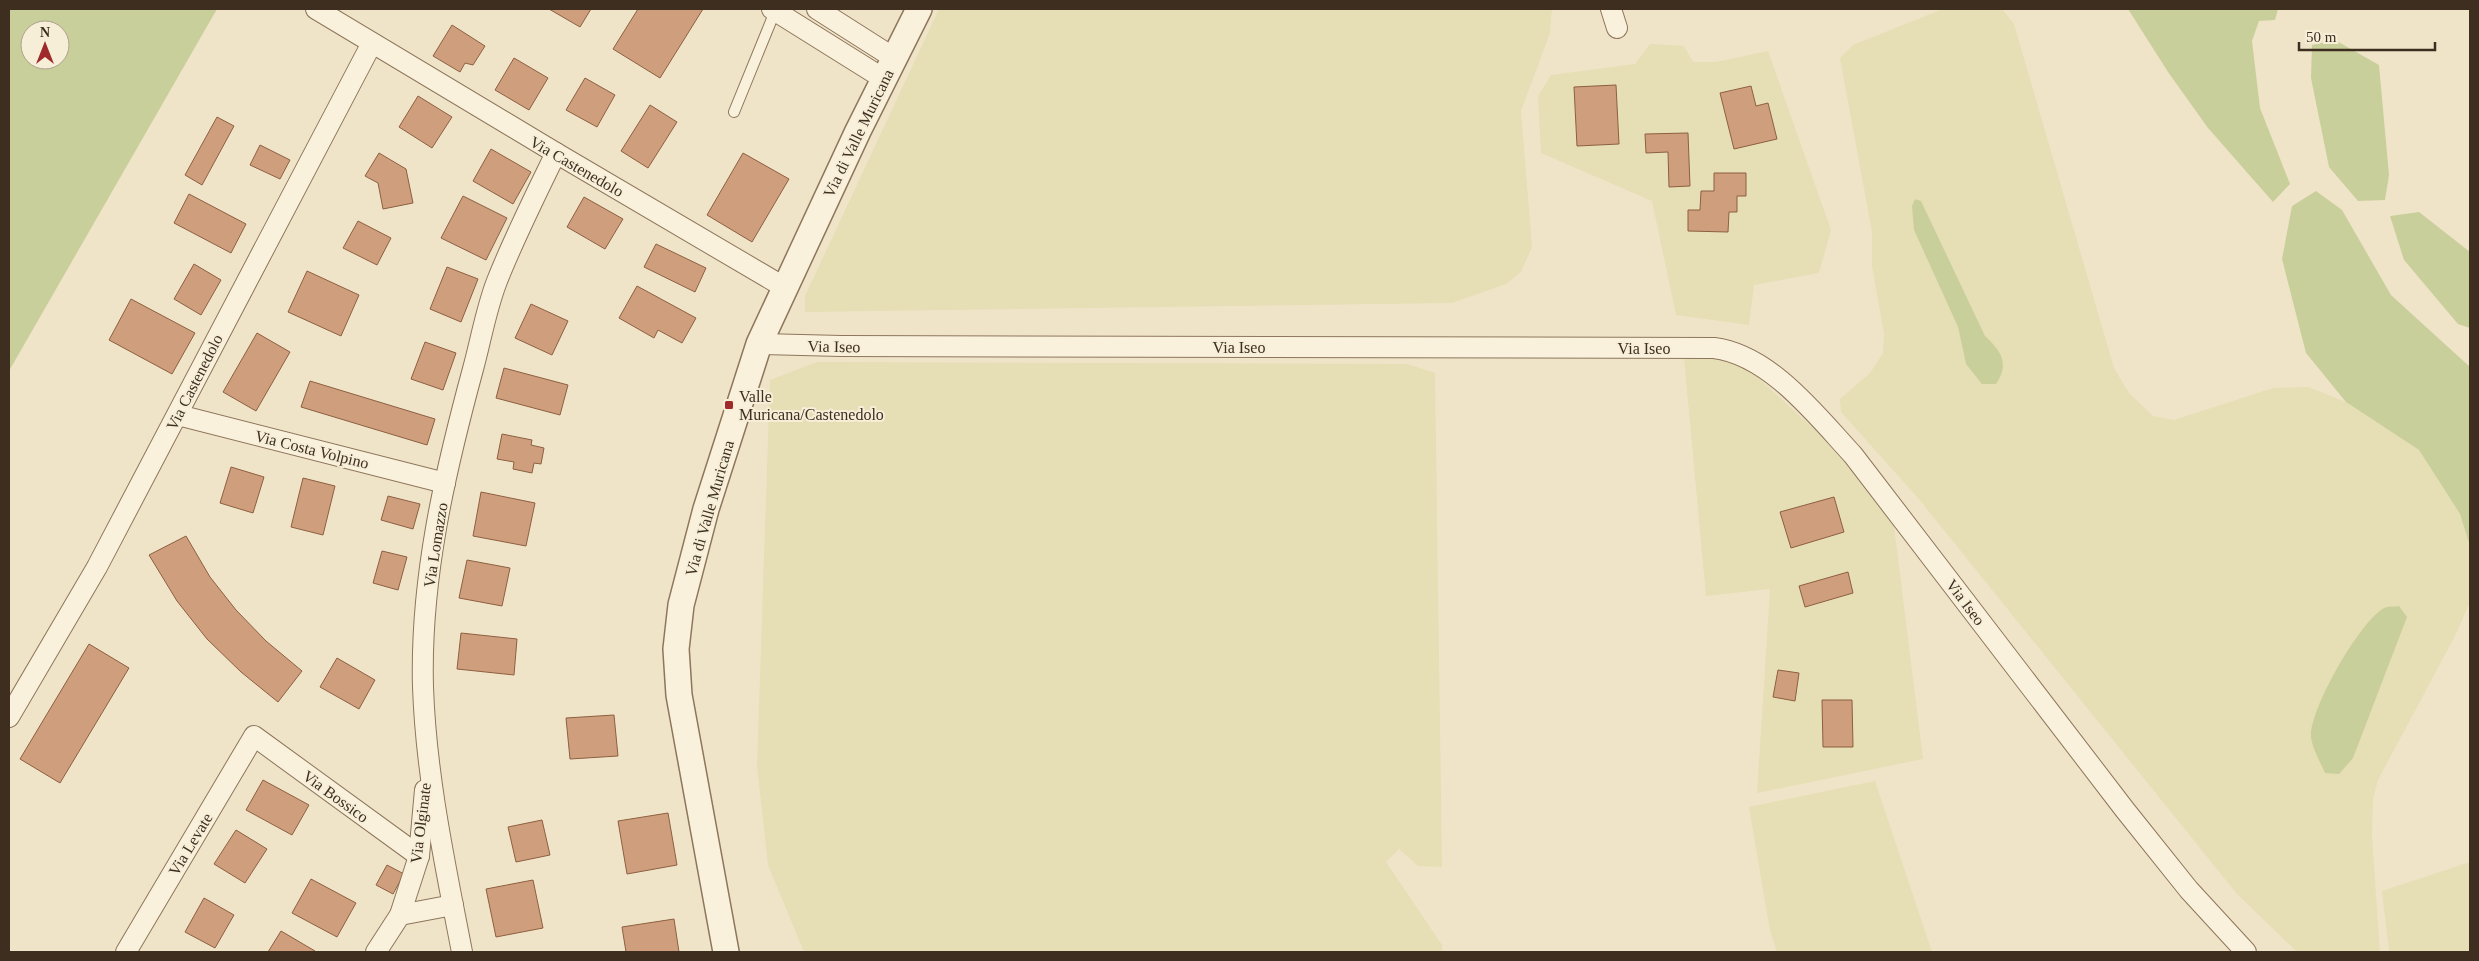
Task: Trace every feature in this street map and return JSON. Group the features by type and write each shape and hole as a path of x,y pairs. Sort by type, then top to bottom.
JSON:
{"street":[{"name":"Via Castenedolo","path":"316,9 556,154 784,287"},
{"path":"774,9 889,69"},
{"path":"816,9 889,69"},
{"name":"Via di Valle Muricana","path":"726,952 679,695 676,649 681,605 706,509 759,344 784,287 919,9"},
{"path":"1611,9 1617,28"},
{"name":"Via Castenedolo","path":"9,717 97,567 372,43"},
{"name":"Via Lomazzo","path":"462,952 428,759 423,686 427,593 438,514 464,402 496,283 524,217 556,154"},
{"name":"Via Iseo","path":"759,344 851,346 1714,348 1739,353 1765,369 1808,406 1853,455 2200,904 2246,952"},
{"name":"Via Costa Volpino","path":"178,415 445,483"},
{"name":"Via Bossico","path":"254,736 419,856"},
{"name":"Via Levate","path":"126,952 254,736"},
{"name":"Via Olginate","path":"376,952 400,915 419,856 428,759"},
{"path":"400,915 453,905"}],"lane":[{"path":"734,112 774,9"}],"shaded area":[{"path":"939,9 1552,9 1550,33 1521,111 1532,247 1521,272 1506,284 1452,303 805,312 805,296"},
{"path":"1943,9 2002,9 2014,24 2114,368 2129,393 2153,416 2174,420 2273,388 2308,387 2346,402 2419,450 2460,514 2470,546 2470,602 2456,634 2378,780 2373,799 2372,836 2380,952 2297,952 2237,894 1918,498 1841,412 1840,399 1870,373 1883,353 1884,334 1872,266 1872,232 1840,58 1853,45","holes":["1915,199 1921,202 1985,336 1966,364 1958,327 1914,230"]},
{"path":"1650,44 1684,46 1693,62 1716,62 1768,51 1831,230 1819,273 1754,285 1749,325 1676,315 1652,201 1541,153 1538,96 1551,75 1635,64"},
{"path":"1720,356 1735,361 1751,371 1815,430 1844,462 1894,526 1923,759 1757,793 1770,589 1706,596 1684,358"},
{"path":"817,362 1407,364 1435,373 1442,867 1418,866 1399,849 1386,862 1442,945 1442,952 804,952 768,865 757,766 770,380"},
{"path":"1875,781 1932,952 1777,952 1770,931 1749,807"},
{"path":"2470,862 2470,952 2389,952 2382,891"}],"green space":[{"path":"9,9 217,9 9,371"},
{"path":"2128,9 2278,9 2275,20 2259,21 2252,41 2260,108 2290,184 2273,202 2208,128 2168,72"},
{"path":"2335,40 2379,65 2389,175 2385,200 2358,201 2329,167 2311,78 2312,45"},
{"path":"2316,191 2342,210 2391,295 2470,367 2470,546 2460,514 2419,450 2346,402 2306,353 2282,259 2292,206"},
{"path":"1915,199 1921,201 1985,336 2002,358 2002,370 1996,384 1982,384 1966,364 1958,327 1914,230 1912,206"},
{"path":"2419,212 2470,252 2470,328 2458,324 2404,260 2390,216"},
{"path":"2399,606 2407,617 2353,758 2339,774 2325,773 2311,737 2318,707 2338,667 2362,630 2384,608"}],"building":[{"path":"549,9 591,9 580,27"},
{"path":"638,9 703,9 660,78 613,49"},
{"path":"452,25 485,46 473,65 465,63 460,72 433,56"},
{"path":"514,58 548,78 529,110 495,90"},
{"path":"585,78 615,95 597,127 566,110"},
{"path":"1616,85 1619,144 1577,146 1574,87"},
{"path":"1751,86 1756,106 1768,103 1777,139 1734,149 1720,93"},
{"path":"418,96 452,117 432,148 399,127"},
{"path":"650,105 677,122 648,168 621,151"},
{"path":"217,117 234,126 202,185 185,175"},
{"path":"1688,133 1690,186 1669,187 1668,152 1646,153 1645,134"},
{"path":"260,145 290,160 280,179 250,165"},
{"path":"491,149 531,172 513,204 473,181"},
{"path":"379,153 406,169 413,203 383,209 378,183 365,176"},
{"path":"743,153 789,179 752,242 707,215"},
{"path":"1714,173 1746,173 1746,196 1737,196 1737,212 1729,212 1728,232 1688,231 1688,210 1700,210 1701,191 1714,191"},
{"path":"189,194 246,224 231,253 174,223"},
{"path":"463,196 507,218 486,260 441,238"},
{"path":"584,197 623,219 605,249 567,227"},
{"path":"358,221 391,238 377,265 343,248"},
{"path":"656,244 706,268 695,292 644,267"},
{"path":"194,264 221,280 201,315 174,299"},
{"path":"447,267 478,279 461,322 430,309"},
{"path":"307,271 359,295 341,336 288,312"},
{"path":"637,286 696,318 682,343 658,330 654,338 619,318"},
{"path":"131,299 195,333 172,374 109,340"},
{"path":"531,304 568,321 552,355 515,338"},
{"path":"257,333 290,352 256,411 223,392"},
{"path":"425,342 456,353 443,390 411,379"},
{"path":"504,368 568,385 560,415 496,398"},
{"path":"310,381 435,419 427,445 301,407"},
{"path":"502,434 532,440 531,445 544,448 541,464 534,463 532,473 513,469 514,462 497,459"},
{"path":"231,467 264,477 253,513 220,503"},
{"path":"303,478 335,486 323,535 291,527"},
{"path":"481,492 535,503 526,546 473,536"},
{"path":"388,496 420,504 413,529 381,520"},
{"path":"1834,497 1844,532 1791,548 1780,512"},
{"path":"186,536 210,577 236,610 266,641 302,671 278,702 241,672 207,639 177,601 149,555"},
{"path":"382,551 407,557 398,590 373,583"},
{"path":"467,560 510,568 502,606 459,598"},
{"path":"1848,572 1853,593 1805,607 1799,586"},
{"path":"461,633 517,639 514,675 457,669"},
{"path":"89,644 129,668 60,783 20,759"},
{"path":"337,658 375,680 359,709 320,687"},
{"path":"1778,670 1799,673 1795,701 1773,697"},
{"path":"1822,700 1852,700 1853,747 1823,747"},
{"path":"614,715 618,756 570,759 566,718"},
{"path":"263,780 309,805 292,835 246,810"},
{"path":"668,813 677,865 627,874 618,821"},
{"path":"542,820 550,855 516,862 508,827"},
{"path":"236,830 267,849 245,883 214,864"},
{"path":"387,865 404,874 393,894 376,885"},
{"path":"311,879 356,903 337,937 292,913"},
{"path":"533,880 543,928 496,937 486,889"},
{"path":"204,898 234,915 215,948 185,932"},
{"path":"674,919 679,952 626,952 622,927"},
{"path":"281,931 315,951 268,952"}],"place":[{"name":"Valle Muricana/Castenedolo","path":"729,405"}]}
